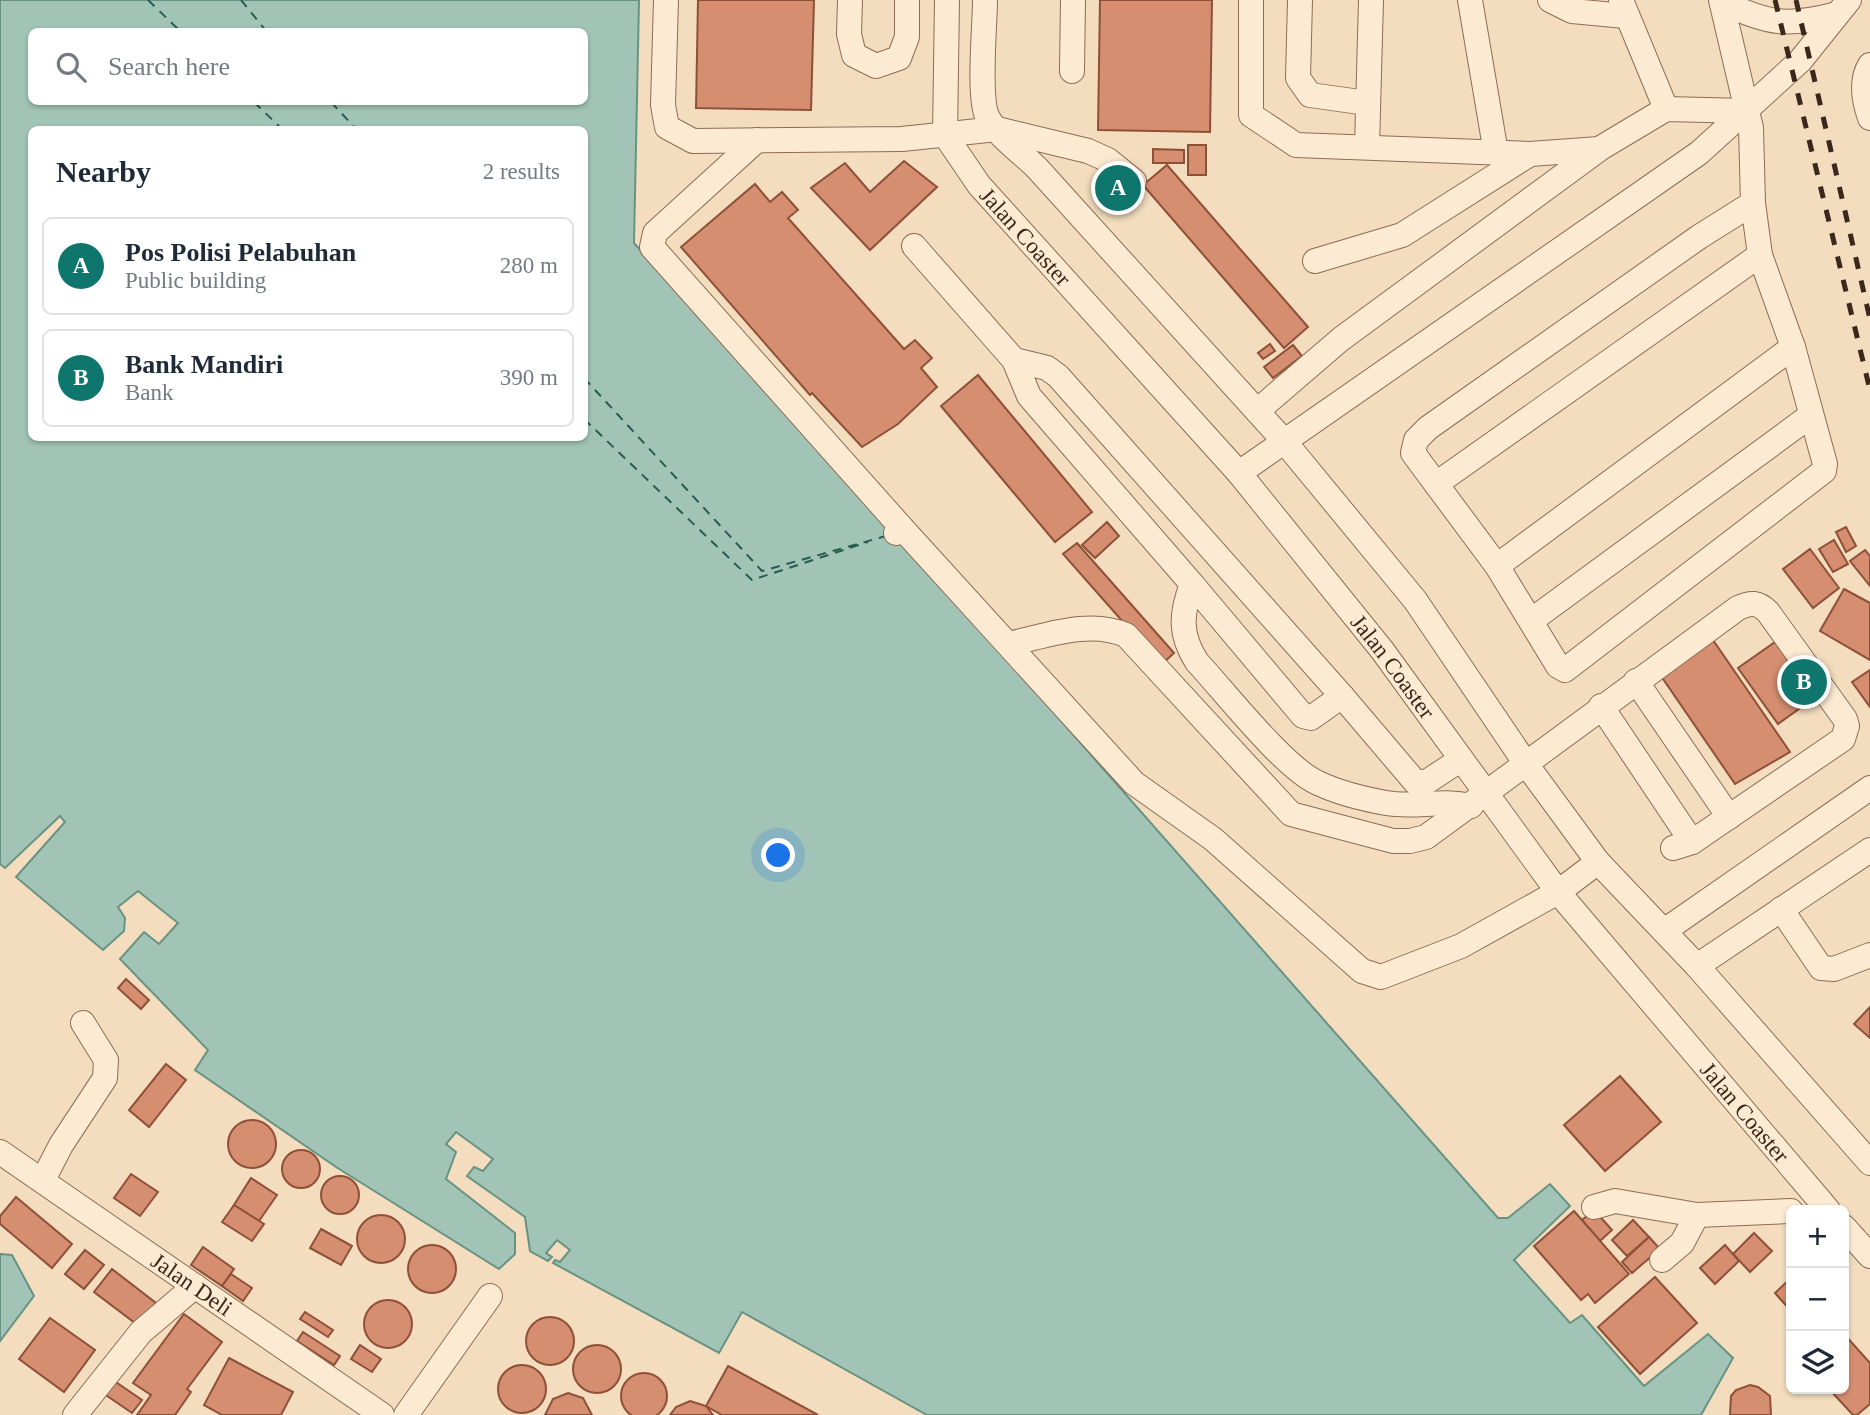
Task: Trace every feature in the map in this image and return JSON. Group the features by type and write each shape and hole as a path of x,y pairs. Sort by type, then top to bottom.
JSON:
{"lane":[{"path":"666,0 663,105 667,127 693,141 945,135 996,129 1087,151 1108,160 1134,181"},
{"path":"849,0 849,34 854,55 876,66 899,58 907,37 907,0"},
{"path":"945,135 947,0"},
{"path":"985,0 984,96 986,114 996,129 1037,167 1284,440 1415,600 1598,862 1697,966 1870,1163"},
{"path":"1072,71 1073,0"},
{"path":"1251,0 1251,115 1296,145 1530,154 1599,149"},
{"path":"1300,0 1298,78 1310,95 1367,103"},
{"path":"1367,147 1371,0"},
{"path":"1470,0 1496,153"},
{"path":"1550,0 1572,11 1623,8 1666,109"},
{"path":"1722,1 1752,16 1791,24 1843,7"},
{"path":"1722,1 1753,148 1753,203 1760,255 1793,347 1825,464 1824,471 1570,669 1558,666 1497,566 1413,453 1416,440 1427,428 1699,237 1753,203"},
{"path":"1239,472 1699,153 1808,53 1843,7"},
{"path":"1870,65 1864,83 1864,101 1870,118"},
{"path":"1257,411 1341,340 1599,149 1666,109 1747,111"},
{"name":"Jalan Coaster","path":"945,135 979,185 1239,472 1382,650 1460,760 1478,800 1823,1205"},
{"path":"757,140 655,233 652,247 898,530 1008,644 1134,783 1213,839 1362,971 1381,977 1405,971 1461,946 1558,891 1598,862"},
{"path":"1315,261 1402,234 1530,154"},
{"path":"914,246 1014,360 1029,396 1303,716 1311,718 1342,696"},
{"path":"1436,484 1760,255"},
{"path":"1497,566 1793,347"},
{"path":"1014,360 1047,368 1058,376 1416,783 1427,781 1460,760"},
{"path":"1532,620 1810,416"},
{"path":"1192,584 1183,615 1186,645 1197,662 1294,767 1317,783 1384,803 1413,807 1478,800"},
{"path":"1008,644 1089,627 1108,627 1126,635 1280,805 1306,820 1393,841 1410,841 1426,836 1527,764 1601,706 1738,608 1754,603 1768,612 1845,719 1847,726 1843,739 1683,845 1601,706"},
{"path":"1636,681 1729,817"},
{"path":"1664,931 1870,788"},
{"path":"1697,966 1870,850"},
{"path":"1781,909 1821,968 1835,969 1870,955"},
{"path":"43,1180 61,1145 106,1078 106,1060 83,1023"},
{"name":"Jalan Deli","path":"0,1152 382,1415"},
{"path":"1594,1207 1615,1201 1697,1215 1786,1210"},
{"path":"1662,1260 1682,1243 1697,1215"},
{"path":"1849,1233 1870,1256"},
{"path":"75,1415 141,1332 195,1286"},
{"path":"406,1415 490,1296"}],"shaded area":[{"path":"0,0 639,0 634,243 896,533 1498,1218 1508,1218 1550,1184 1570,1206 1514,1260 1570,1323 1582,1315 1644,1386 1708,1334 1733,1358 1701,1415 927,1415 742,1312 719,1353 553,1263 555,1260 560,1262 570,1250 557,1240 546,1253 552,1257 548,1261 530,1251 525,1217 467,1176 474,1167 483,1171 493,1159 456,1132 446,1144 456,1152 446,1179 515,1233 515,1254 499,1269 336,1167 195,1070 208,1050 120,959 144,932 159,944 178,923 138,891 118,907 125,918 124,931 103,950 16,877 65,822 60,816 5,868 0,864"},
{"path":"0,1254 12,1255 34,1296 0,1341"}],"building":[{"path":"698,0 814,0 811,110 696,108"},
{"path":"1100,0 1212,0 1210,132 1098,130"},
{"path":"1188,145 1206,145 1206,175 1188,175"},
{"path":"1153,149 1184,150 1184,163 1153,163"},
{"path":"904,161 937,187 870,250 811,188 845,163 870,192"},
{"path":"1167,165 1308,327 1284,348 1143,185"},
{"path":"1110,177 1130,184 1126,198 1105,192"},
{"path":"755,184 770,202 782,192 798,210 788,218 904,349 915,340 932,358 921,368 937,387 898,424 862,447 812,393 810,395 681,247"},
{"path":"1270,344 1275,351 1263,359 1258,353"},
{"path":"1293,345 1302,356 1273,378 1264,367"},
{"path":"978,375 1092,512 1055,542 941,406"},
{"path":"1107,522 1119,536 1095,558 1082,545"},
{"path":"1846,527 1856,546 1846,552 1836,532"},
{"path":"1834,540 1848,564 1833,572 1819,549"},
{"path":"1077,543 1174,653 1161,665 1063,554"},
{"path":"1810,549 1839,588 1813,608 1783,569"},
{"path":"1865,550 1870,556 1870,586 1850,561"},
{"path":"1844,589 1870,603 1870,660 1820,631"},
{"path":"1785,635 1824,691 1778,724 1738,668"},
{"path":"1713,640 1790,752 1735,784 1659,673"},
{"path":"1870,670 1870,707 1852,682"},
{"path":"126,979 149,1000 141,1009 118,988"},
{"path":"1870,1007 1870,1038 1854,1024"},
{"path":"166,1064 186,1080 149,1127 129,1110"},
{"path":"1620,1076 1661,1122 1605,1171 1564,1125"},
{"path":"252,1120 269,1127 276,1144 269,1161 252,1168 235,1161 228,1144 235,1127"},
{"path":"301,1150 314,1156 320,1169 314,1182 301,1188 288,1182 282,1169 288,1156"},
{"path":"131,1174 158,1192 140,1216 114,1198"},
{"path":"340,1176 353,1182 359,1195 353,1208 340,1214 327,1208 321,1195 327,1182"},
{"path":"251,1178 277,1195 259,1221 234,1205"},
{"path":"16,1197 72,1244 52,1268 0,1224 0,1216"},
{"path":"234,1205 264,1224 252,1241 222,1222"},
{"path":"1594,1210 1612,1230 1600,1241 1582,1220"},
{"path":"1574,1211 1629,1274 1595,1303 1588,1294 1581,1300 1534,1246"},
{"path":"381,1215 398,1222 405,1239 398,1256 381,1263 364,1256 357,1239 364,1222"},
{"path":"1633,1220 1649,1237 1627,1256 1612,1240"},
{"path":"321,1229 352,1246 341,1265 310,1248"},
{"path":"1754,1233 1772,1251 1750,1272 1733,1254"},
{"path":"1649,1237 1660,1249 1632,1273 1622,1262"},
{"path":"432,1245 449,1252 456,1269 449,1286 432,1293 415,1286 408,1269 415,1252"},
{"path":"1725,1245 1739,1261 1715,1284 1700,1268"},
{"path":"203,1247 234,1269 222,1286 191,1265"},
{"path":"85,1250 104,1265 84,1289 65,1274"},
{"path":"112,1269 156,1303 139,1326 94,1292"},
{"path":"231,1274 252,1288 243,1301 222,1286"},
{"path":"1655,1277 1697,1323 1640,1374 1598,1327"},
{"path":"1786,1283 1786,1305 1775,1293"},
{"path":"388,1300 405,1307 412,1324 405,1341 388,1348 371,1341 364,1324 371,1307"},
{"path":"305,1312 333,1330 328,1337 300,1319"},
{"path":"184,1314 222,1342 187,1389 191,1392 175,1415 137,1415 151,1395 133,1383"},
{"path":"550,1317 567,1324 574,1341 567,1358 550,1365 533,1358 526,1341 533,1324"},
{"path":"50,1318 95,1350 64,1392 19,1359"},
{"path":"303,1332 340,1356 334,1365 297,1341"},
{"path":"1849,1340 1870,1363 1870,1404 1857,1415 1853,1415 1834,1394 1849,1394"},
{"path":"360,1345 381,1359 372,1372 351,1359"},
{"path":"597,1345 614,1352 621,1369 614,1386 597,1393 580,1386 573,1369 580,1352"},
{"path":"229,1358 293,1392 281,1415 222,1415 204,1405"},
{"path":"522,1365 539,1372 546,1389 539,1406 522,1413 505,1406 498,1389 505,1372"},
{"path":"728,1366 818,1415 722,1415 706,1406"},
{"path":"635,1375 653,1375 665,1387 665,1405 654,1416 634,1416 623,1405 623,1387"},
{"path":"110,1378 142,1400 132,1413 100,1391"},
{"path":"1750,1385 1758,1387 1770,1396 1771,1415 1730,1415 1731,1396 1736,1390"},
{"path":"568,1393 583,1398 592,1415 545,1415 553,1399"},
{"path":"690,1401 706,1406 713,1415 670,1415 676,1407"}],"ferry route":[{"path":"148,0 177,28"},
{"path":"241,0 264,28"},
{"path":"257,105 279,126"},
{"path":"334,105 353,126"},
{"path":"588,382 762,571 886,536"},
{"path":"588,423 752,580 868,542"}],"railway":[{"path":"1775,0 1870,390"},
{"path":"1796,0 1870,319"}],"place":[{"name":"Pos Polisi Pelabuhan","path":"1118,188"},
{"name":"Bank Mandiri","path":"1804,682"}]}
